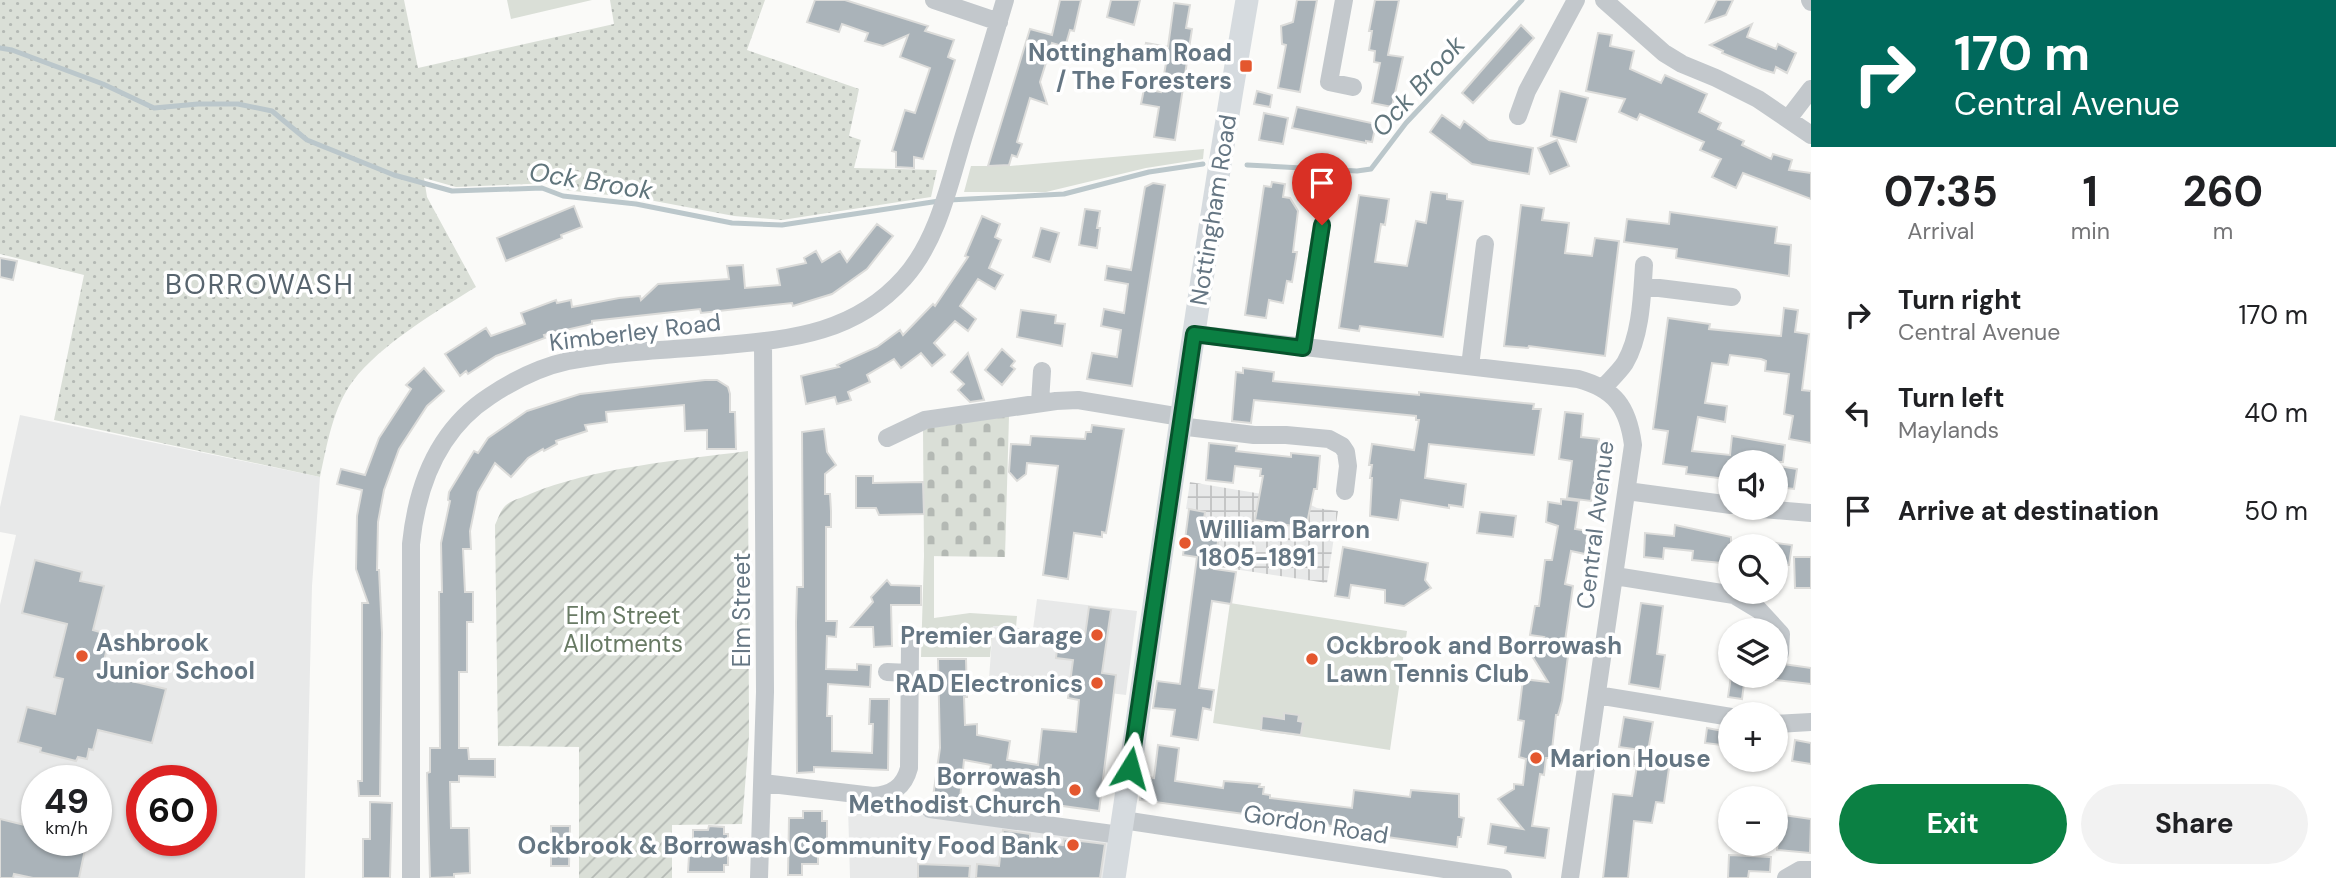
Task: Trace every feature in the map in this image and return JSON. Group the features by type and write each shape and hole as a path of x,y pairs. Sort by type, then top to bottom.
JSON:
{"main road":[{"name":"Nottingham Road","path":"1114,878 1221,150 1247,0"}],"street":[{"path":"934,0 999,22"},
{"name":"Kimberley Road","path":"411,878 411,544 424,481 446,439 478,403 540,369 603,356 789,339 847,321 877,302 905,277 927,242 949,185 1005,0"},
{"path":"1344,0 1329,82 1353,87"},
{"path":"1518,116 1527,91 1576,0"},
{"path":"1604,0 1664,53 1758,99 1811,135"},
{"path":"1788,119 1811,89"},
{"path":"1303,348 1322,225"},
{"path":"1470,366 1485,244"},
{"path":"1194,334 1578,379 1603,388 1624,364 1630,352 1643,286 1644,265"},
{"path":"1643,286 1732,297"},
{"name":"Elm Street","path":"759,878 765,622 763,342"},
{"path":"1040,402 1042,371"},
{"name":"Central Avenue","path":"1570,878 1633,445 1628,416 1620,403 1603,388"},
{"path":"887,438 925,420 1040,402 1078,400 1254,435 1329,439 1342,446 1346,452 1348,466 1345,491"},
{"path":"1627,491 1718,503"},
{"path":"1788,511 1811,513"},
{"path":"1615,576 1734,595 1759,610 1766,618"},
{"path":"763,783 873,796 891,793 897,789 903,783 909,768 910,645"},
{"path":"887,672 910,673"},
{"path":"1597,695 1718,715"},
{"path":"1788,723 1811,722"},
{"name":"Gordon Road","path":"930,810 1121,827 1503,878"},
{"path":"1786,878 1800,870 1811,870"}],"shaded area":[{"path":"20,415 320,477 312,586 305,878 0,878 0,605 16,535 0,532 0,507"},
{"path":"1190,482 1305,502 1317,508 1338,511 1327,583 1207,565 1221,522 1204,519 1204,512 1186,509"},
{"path":"1037,599 1137,611 1126,695 989,678 993,626 1033,629"},
{"path":"848,806 1003,825 1109,842 1104,878 850,878"}],"green space":[{"path":"0,0 404,0 418,68 614,24 610,0 765,0 747,50 859,89 849,136 861,140 854,168 937,170 931,197 782,220 734,216 644,199 565,190 553,183 456,187 424,178 427,197 476,287 394,341 353,381 340,402 320,477 54,420 84,275 0,254"},
{"path":"507,0 592,0 511,19"},
{"path":"1204,149 1203,159 1146,168 1046,192 964,192 971,166 1010,166"},
{"path":"1009,416 1005,557 924,556 923,429"},
{"name":"Elm Street Allotments","path":"748,451 749,736 742,824 672,825 672,878 579,878 579,747 498,746 495,525 507,504 554,485 608,471"},
{"path":"924,556 934,556 934,618 970,613 1017,616 1016,627 993,626 990,657 921,657"},
{"name":"Ockbrook and Borrowash Lawn Tennis Club","path":"1230,603 1407,631 1390,750 1213,723"}],"building":[{"path":"815,0 845,0 928,26 925,31 954,40 948,57 955,60 923,159 914,157 914,168 896,167 896,152 892,151 905,110 915,113 930,68 900,57 908,35 883,46 865,41 868,33 842,24 839,32 807,22"},
{"path":"1060,0 1081,0 1074,31 1070,30 1065,47 1052,43 1040,82 1047,104 1030,98 1017,142 1022,144 1017,157 1012,155 1009,165 988,166 1030,29 1052,35"},
{"path":"1111,0 1140,0 1134,25 1107,17"},
{"path":"1297,0 1317,0 1300,92 1278,88 1286,45 1282,44 1281,26 1293,22"},
{"path":"1375,0 1399,0 1388,55 1403,57 1392,107 1372,103 1380,63 1374,62 1375,51 1369,50 1372,31 1369,31"},
{"path":"1717,0 1733,0 1726,15 1706,22"},
{"path":"1174,3 1190,5 1186,28 1192,29 1175,140 1154,137 1159,107 1141,104 1144,89 1161,92 1166,63 1143,60 1146,43 1168,47"},
{"path":"1752,24 1747,37 1776,49 1778,44 1796,53 1787,73 1776,67 1774,73 1761,69 1722,53 1723,51 1710,45"},
{"path":"1521,25 1534,38 1473,103 1462,93"},
{"path":"1598,33 1612,35 1610,46 1634,51 1630,69 1661,83 1665,75 1707,94 1699,112 1721,123 1718,129 1744,141 1742,145 1771,159 1773,154 1792,160 1789,170 1811,173 1811,199 1743,173 1736,188 1712,177 1721,159 1700,150 1704,142 1640,114 1637,120 1619,112 1625,99 1586,91"},
{"path":"1257,91 1272,95 1270,107 1254,104"},
{"path":"1560,91 1588,98 1576,142 1551,136"},
{"path":"1297,107 1376,124 1372,142 1292,128"},
{"path":"1264,113 1288,118 1283,144 1259,140"},
{"path":"1442,115 1460,128 1464,121 1489,140 1533,148 1529,174 1472,164 1430,132"},
{"path":"1557,140 1569,166 1550,174 1538,148"},
{"path":"1313,179 1326,180 1325,196 1311,194"},
{"path":"1272,182 1285,184 1283,197 1290,198 1298,211 1293,252 1297,252 1292,282 1287,281 1283,303 1269,300 1266,318 1245,315 1264,186 1271,187"},
{"path":"1153,183 1165,185 1132,386 1087,379 1092,353 1117,357 1121,330 1101,326 1104,309 1124,313 1128,284 1105,280 1107,266 1131,270 1145,187"},
{"path":"1431,192 1447,194 1447,199 1463,201 1443,337 1360,326 1359,331 1339,328 1359,195 1389,199 1385,225 1381,224 1375,262 1407,266 1416,221 1426,223"},
{"path":"1521,205 1544,208 1542,220 1569,223 1565,253 1592,256 1595,238 1619,241 1605,356 1529,346 1504,346"},
{"path":"574,206 582,227 506,261 497,238"},
{"path":"1085,209 1100,211 1097,248 1079,245"},
{"path":"1670,212 1777,227 1775,243 1791,245 1789,276 1676,258 1677,249 1624,242 1627,219 1669,224"},
{"path":"982,216 1000,224 995,237 1001,240 989,268 1003,275 995,289 978,279 960,306 976,319 968,331 955,321 934,343 945,355 932,366 921,353 901,368 894,359 867,375 870,382 848,392 851,400 837,404 835,397 806,404 801,376 839,367 837,365 877,347 900,330 903,335 933,304 935,306 968,257 965,256"},
{"path":"877,224 893,236 867,269 832,294 793,306 792,303 701,313 700,309 592,321 592,324 544,335 545,338 496,356 468,374 466,371 460,376 445,354 486,328 491,336 525,324 521,313 556,300 557,303 571,300 572,307 619,298 640,296 641,300 658,284 729,279 727,266 743,265 745,288 780,285 777,269 806,263 804,258 816,251 822,262 840,251 847,262"},
{"path":"1041,228 1059,233 1050,262 1033,257"},
{"path":"0,258 17,261 13,280 0,277"},
{"path":"1784,308 1798,310 1795,332 1809,334 1802,390 1811,391 1811,443 1789,439 1793,416 1784,414 1789,374 1765,371 1766,361 1761,359 1730,355 1728,365 1712,363 1705,403 1727,406 1725,422 1698,417 1692,451 1718,454 1718,478 1686,474 1687,467 1663,464 1668,431 1653,429 1668,318 1710,324 1709,329 1781,336"},
{"path":"1021,310 1056,315 1055,323 1065,324 1062,346 1017,337"},
{"path":"1002,349 1015,361 1011,366 1015,369 1002,385 985,370"},
{"path":"968,353 984,400 970,402 958,390 964,384 951,372"},
{"path":"424,368 444,391 427,406 399,449 384,490 378,522 377,570 382,633 380,796 359,796 358,781 362,781 362,603 368,603 356,569 357,516 362,490 337,484 341,469 365,475 379,438 411,389 406,385"},
{"path":"1243,368 1274,372 1273,381 1534,404 1533,409 1541,409 1534,455 1429,444 1425,478 1466,484 1463,507 1449,505 1449,508 1401,500 1398,520 1370,516 1372,465 1369,465 1372,444 1414,450 1419,420 1416,420 1416,416 1254,400 1251,423 1232,421 1236,372 1243,373"},
{"path":"717,380 728,387 730,412 735,412 736,449 707,449 707,430 685,431 684,405 606,412 607,422 585,425 587,431 556,441 557,444 528,458 511,477 495,463 478,492 470,531 471,549 463,549 465,592 473,592 473,622 467,622 467,672 459,672 459,748 468,748 469,759 495,759 495,777 459,776 459,782 450,782 451,828 469,828 470,873 430,878 427,773 430,772 430,748 440,748 439,592 442,592 441,543 450,501 449,492 474,451 478,453 488,438 527,411 580,394"},
{"path":"1565,412 1583,414 1581,437 1599,439 1595,475 1599,476 1597,491 1592,490 1591,501 1567,498 1572,461 1559,459"},
{"path":"1092,425 1124,429 1106,533 1102,532 1102,537 1074,533 1068,579 1043,575 1058,466 1027,463 1026,474 1017,481 1009,472 1011,444 1030,445 1031,436 1085,439 1086,432 1091,432"},
{"path":"824,429 827,452 836,465 825,474 825,494 830,494 831,511 831,527 826,527 826,621 837,621 836,637 827,636 826,669 857,670 857,664 871,665 870,687 828,684 827,716 832,716 832,751 872,753 870,699 889,699 888,770 814,767 814,772 797,773 797,587 803,587 802,432"},
{"path":"1732,436 1785,445 1784,450 1731,450"},
{"path":"1209,443 1237,446 1236,451 1291,457 1291,453 1320,456 1317,489 1314,489 1306,528 1255,520 1263,476 1260,476 1261,469 1235,466 1233,483 1206,480"},
{"path":"1788,468 1797,469 1794,489 1788,488"},
{"path":"856,476 873,476 873,483 923,482 924,514 879,515 876,508 856,508"},
{"path":"1561,499 1579,501 1575,529 1588,531 1585,554 1571,551 1565,584 1573,586 1565,641 1568,641 1568,656 1562,701 1556,715 1551,758 1546,758 1544,775 1540,774 1532,826 1549,828 1545,858 1505,853 1506,847 1488,844 1491,824 1523,829 1498,799 1514,789 1514,784 1523,785 1526,759 1519,757 1524,721 1518,720 1523,679 1548,682 1532,656 1544,637 1530,635 1535,606 1539,606 1545,560 1552,560 1558,526 1546,522 1548,502 1561,504"},
{"path":"1189,509 1205,512 1204,519 1221,521 1214,569 1236,572 1231,604 1212,601 1199,688 1214,690 1211,710 1203,708 1198,740 1171,736 1175,710 1153,708 1157,681 1180,684 1197,557 1183,555"},
{"path":"1480,512 1516,516 1513,537 1477,533"},
{"path":"1675,525 1718,534 1718,563 1692,560 1693,551 1664,548 1663,559 1644,557 1645,533 1674,536"},
{"path":"1788,544 1792,545 1788,565"},
{"path":"1343,547 1428,563 1425,580 1431,588 1404,606 1385,603 1385,590 1351,585 1349,598 1335,596"},
{"path":"1794,557 1811,557 1811,588 1795,588"},
{"name":"Ashbrook Junior School","path":"35,560 82,572 80,581 104,586 93,630 110,635 101,674 166,689 152,743 98,730 93,750 89,749 87,759 78,757 76,761 40,752 41,748 18,742 27,707 55,714 63,679 54,677 67,624 22,613"},
{"path":"887,580 891,585 921,586 921,605 891,605 892,646 874,647 873,627 851,627 873,602 871,597"},
{"path":"1641,603 1663,606 1657,654 1665,655 1660,689 1629,684"},
{"path":"1089,607 1111,610 1102,673 1116,675 1099,811 1041,803 1040,810 1034,809 1034,812 1005,808 1005,805 992,803 996,772 990,771 991,765 964,760 960,799 933,797 940,748 938,659 966,659 965,725 977,724 977,735 1010,741 1007,760 1038,765 1042,729 1076,732 1079,700 1068,698 1073,660 1056,658 1059,633 1085,636"},
{"path":"1788,665 1811,668 1811,684 1788,681"},
{"path":"1729,688 1743,688 1742,699 1728,697"},
{"path":"1284,713 1299,715 1298,721 1303,722 1301,735 1261,730 1262,716 1284,719"},
{"path":"1624,717 1653,722 1648,751 1619,747"},
{"path":"1707,728 1718,730 1718,745 1705,743"},
{"path":"1795,740 1811,743 1811,764 1792,761"},
{"path":"1158,745 1179,748 1175,781 1223,788 1224,781 1260,784 1259,787 1264,787 1263,794 1270,795 1270,798 1352,808 1354,790 1410,797 1411,790 1459,794 1459,817 1464,818 1461,837 1458,837 1457,847 1345,831 1346,828 1140,800 1143,776 1154,778"},
{"path":"1635,752 1659,756 1669,768 1664,803 1656,802 1652,823 1634,821 1628,878 1603,878 1613,794 1632,796 1637,766 1633,766"},
{"path":"370,802 392,803 390,878 363,878 363,839 370,839"},
{"path":"803,811 822,811 822,821 827,821 827,845 818,845 818,864 802,864 802,875 788,875 789,818 803,818"},
{"path":"1788,816 1811,819 1810,853 1788,851"},
{"path":"0,819 21,824 21,856 84,856 79,878 33,878 14,874 13,878 0,878"},
{"path":"551,826 570,826 569,866 551,866"},
{"path":"709,826 724,827 724,834 728,834 728,865 724,865 724,872 688,872 689,856 693,856 693,830 708,830"},
{"path":"1003,830 1030,834 1030,840 1063,845 1064,839 1105,844 1100,878 976,878 977,864 999,866"},
{"path":"1729,856 1771,857 1770,872 1749,871 1748,878 1728,878"},
{"path":"918,864 970,866 969,878 918,878"}],"waterway":[{"name":"Ock Brook","path":"1247,165 1357,171 1371,169 1406,123 1522,0"},
{"name":"Ock Brook","path":"0,48 103,84 154,108 238,104 272,111 307,140 394,175 452,191 542,188 563,196 636,204 732,223 782,225 939,201"},
{"name":"Ock Brook","path":"949,200 1064,194 1149,172 1203,164"}],"place":[{"name":"Nottingham Road / The Foresters","path":"1246,66"},
{"name":"William Barron 1805-1891","path":"1185,543"},
{"name":"Premier Garage","path":"1097,635"},
{"name":"Ashbrook Junior School","path":"82,656"},
{"name":"Ockbrook and Borrowash Lawn Tennis Club","path":"1312,659"},
{"name":"RAD Electronics","path":"1097,683"},
{"name":"Marion House","path":"1536,758"},
{"name":"Borrowash Methodist Church","path":"1075,790"},
{"name":"Ockbrook & Borrowash Community Food Bank","path":"1073,845"}],"district":[{"name":"BORROWASH","path":"260,284"}],"route":[{"path":"1130,768 1194,334 1303,348 1322,225"}]}
